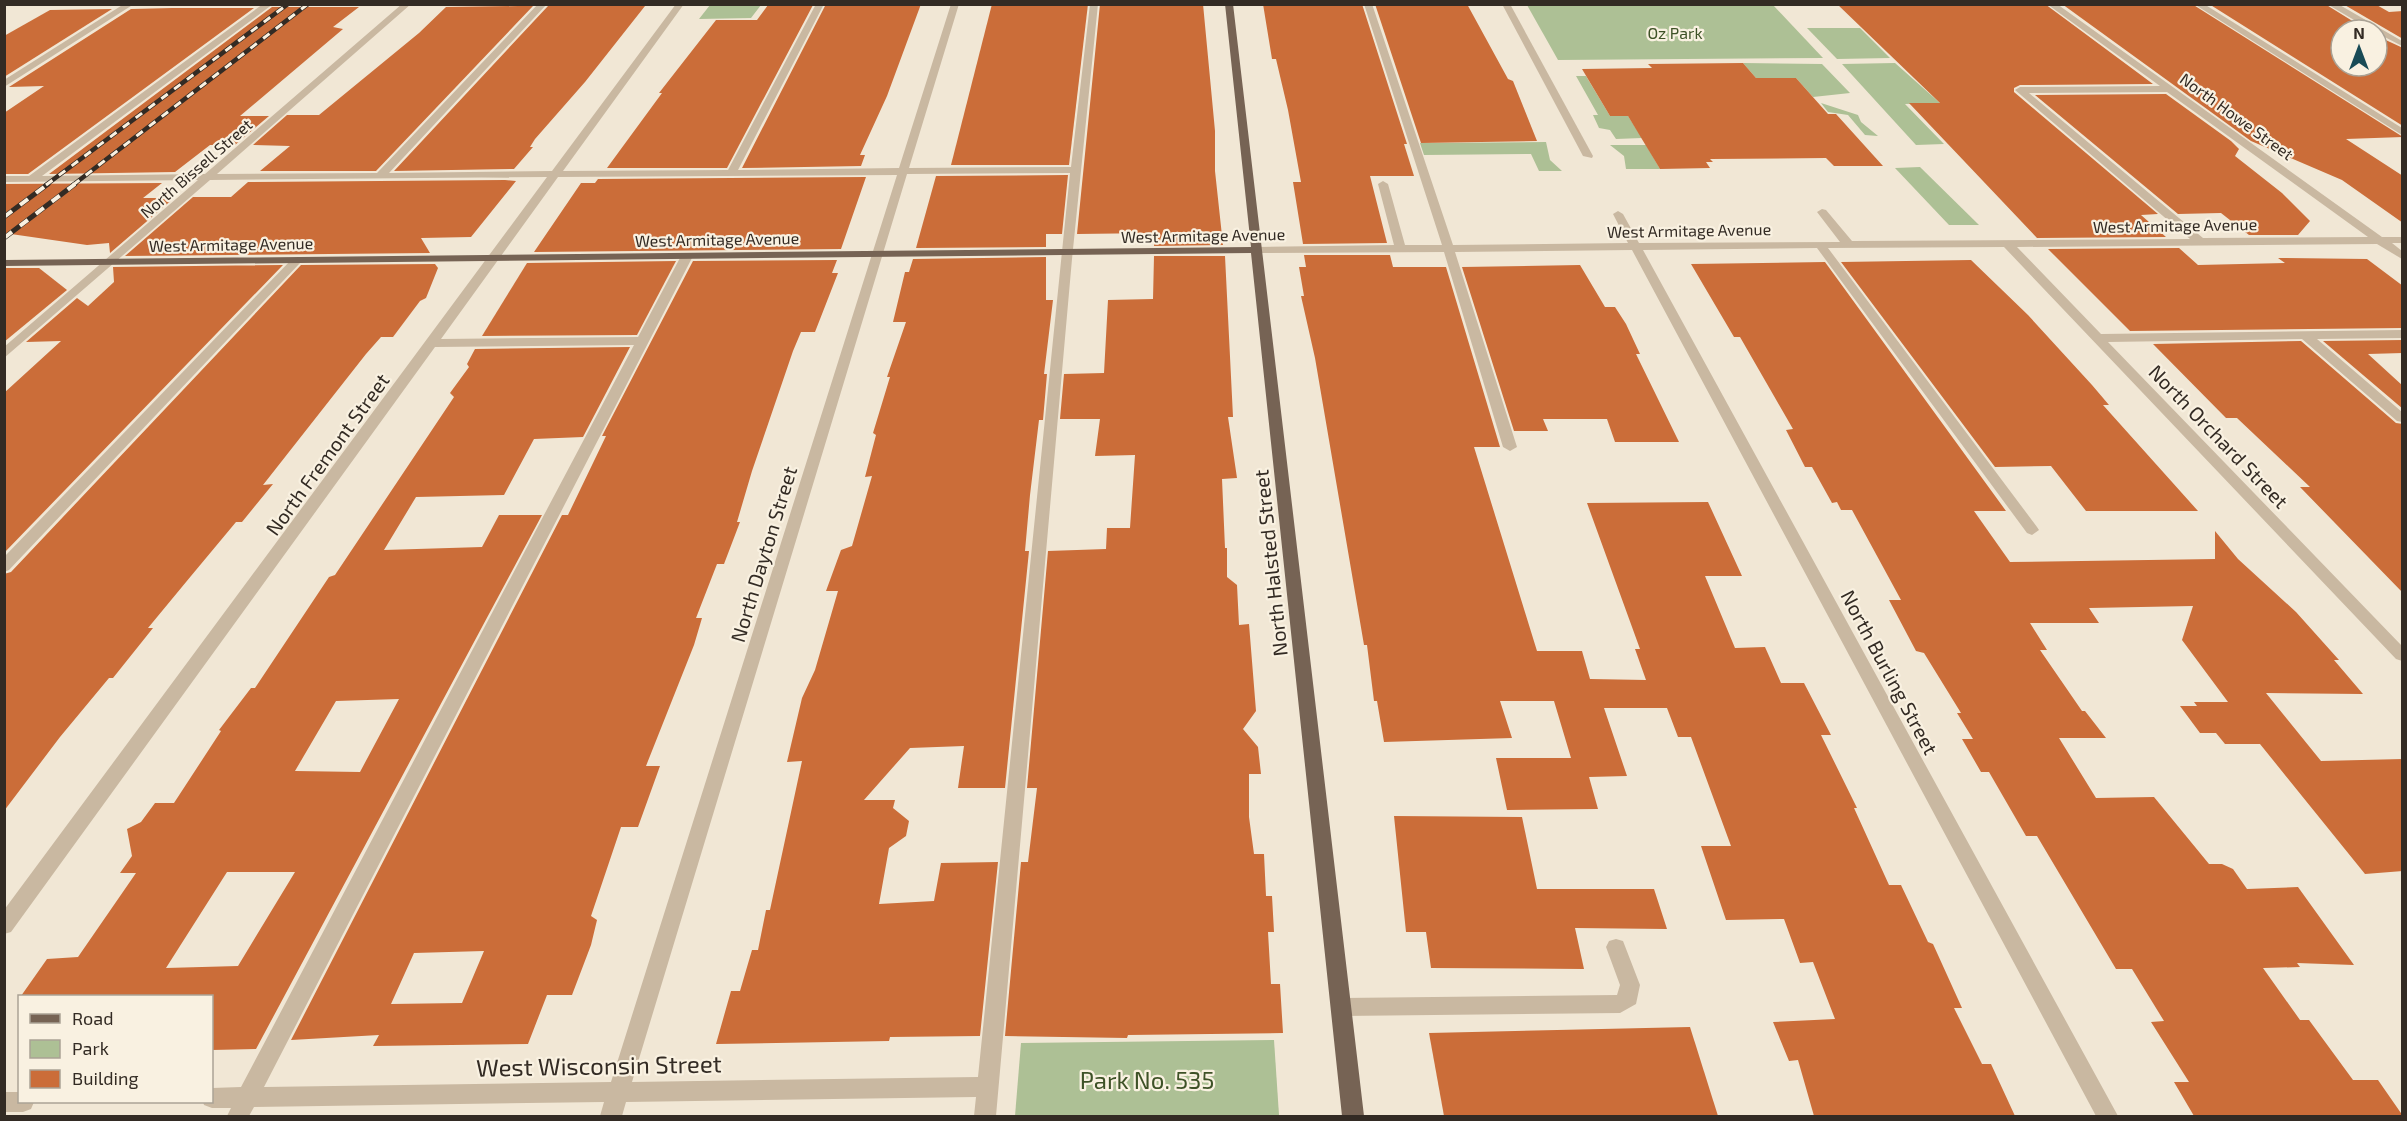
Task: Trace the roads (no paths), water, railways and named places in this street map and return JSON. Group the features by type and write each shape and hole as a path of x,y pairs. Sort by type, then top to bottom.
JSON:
{"main road":[{"name":"North Halsted Street","path":"1229,4 1353,1116"},
{"name":"West Armitage Avenue","path":"4,263 1257,250"}],"street":[{"path":"4,84 130,4"},
{"path":"31,179 269,4"},
{"name":"North Bissell Street","path":"4,354 407,4"},
{"path":"380,176 543,4"},
{"name":"North Fremont Street","path":"4,926 680,4"},
{"path":"731,173 820,4"},
{"name":"North Dayton Street","path":"611,1116 955,4"},
{"path":"985,1116 1075,170 1094,4"},
{"path":"1368,4 1449,249 1509,447"},
{"path":"1506,4 1588,156"},
{"name":"North Howe Street","path":"2051,4 2403,256"},
{"path":"2198,4 2403,132"},
{"path":"2331,4 2403,44"},
{"path":"2170,89 2019,90 2201,242"},
{"path":"4,179 1075,170"},
{"path":"1383,184 1400,249"},
{"path":"1822,212 1849,245"},
{"name":"North Burling Street","path":"1618,214 2107,1116"},
{"name":"West Armitage Avenue","path":"1257,250 2403,240"},
{"name":"North Orchard Street","path":"2007,243 2403,655"},
{"path":"1820,245 2032,530"},
{"path":"243,1107 687,256"},
{"path":"4,567 297,260"},
{"path":"2098,338 2403,334"},
{"path":"2305,335 2403,418"},
{"path":"432,343 642,341"},
{"path":"1342,1007 1620,1004 1629,998 1630,985 1616,947"},
{"name":"West Wisconsin Street","path":"213,1098 243,1107 620,1090 987,1087"}],"railway":[{"path":"46,185 288,4"},
{"path":"73,185 308,4"},
{"path":"4,217 48,184"},
{"path":"4,238 75,184"}],"park label":[{"name":"Oz Park","path":"1675,32"},
{"name":"Park No. 535","path":"1147,1079"}]}
